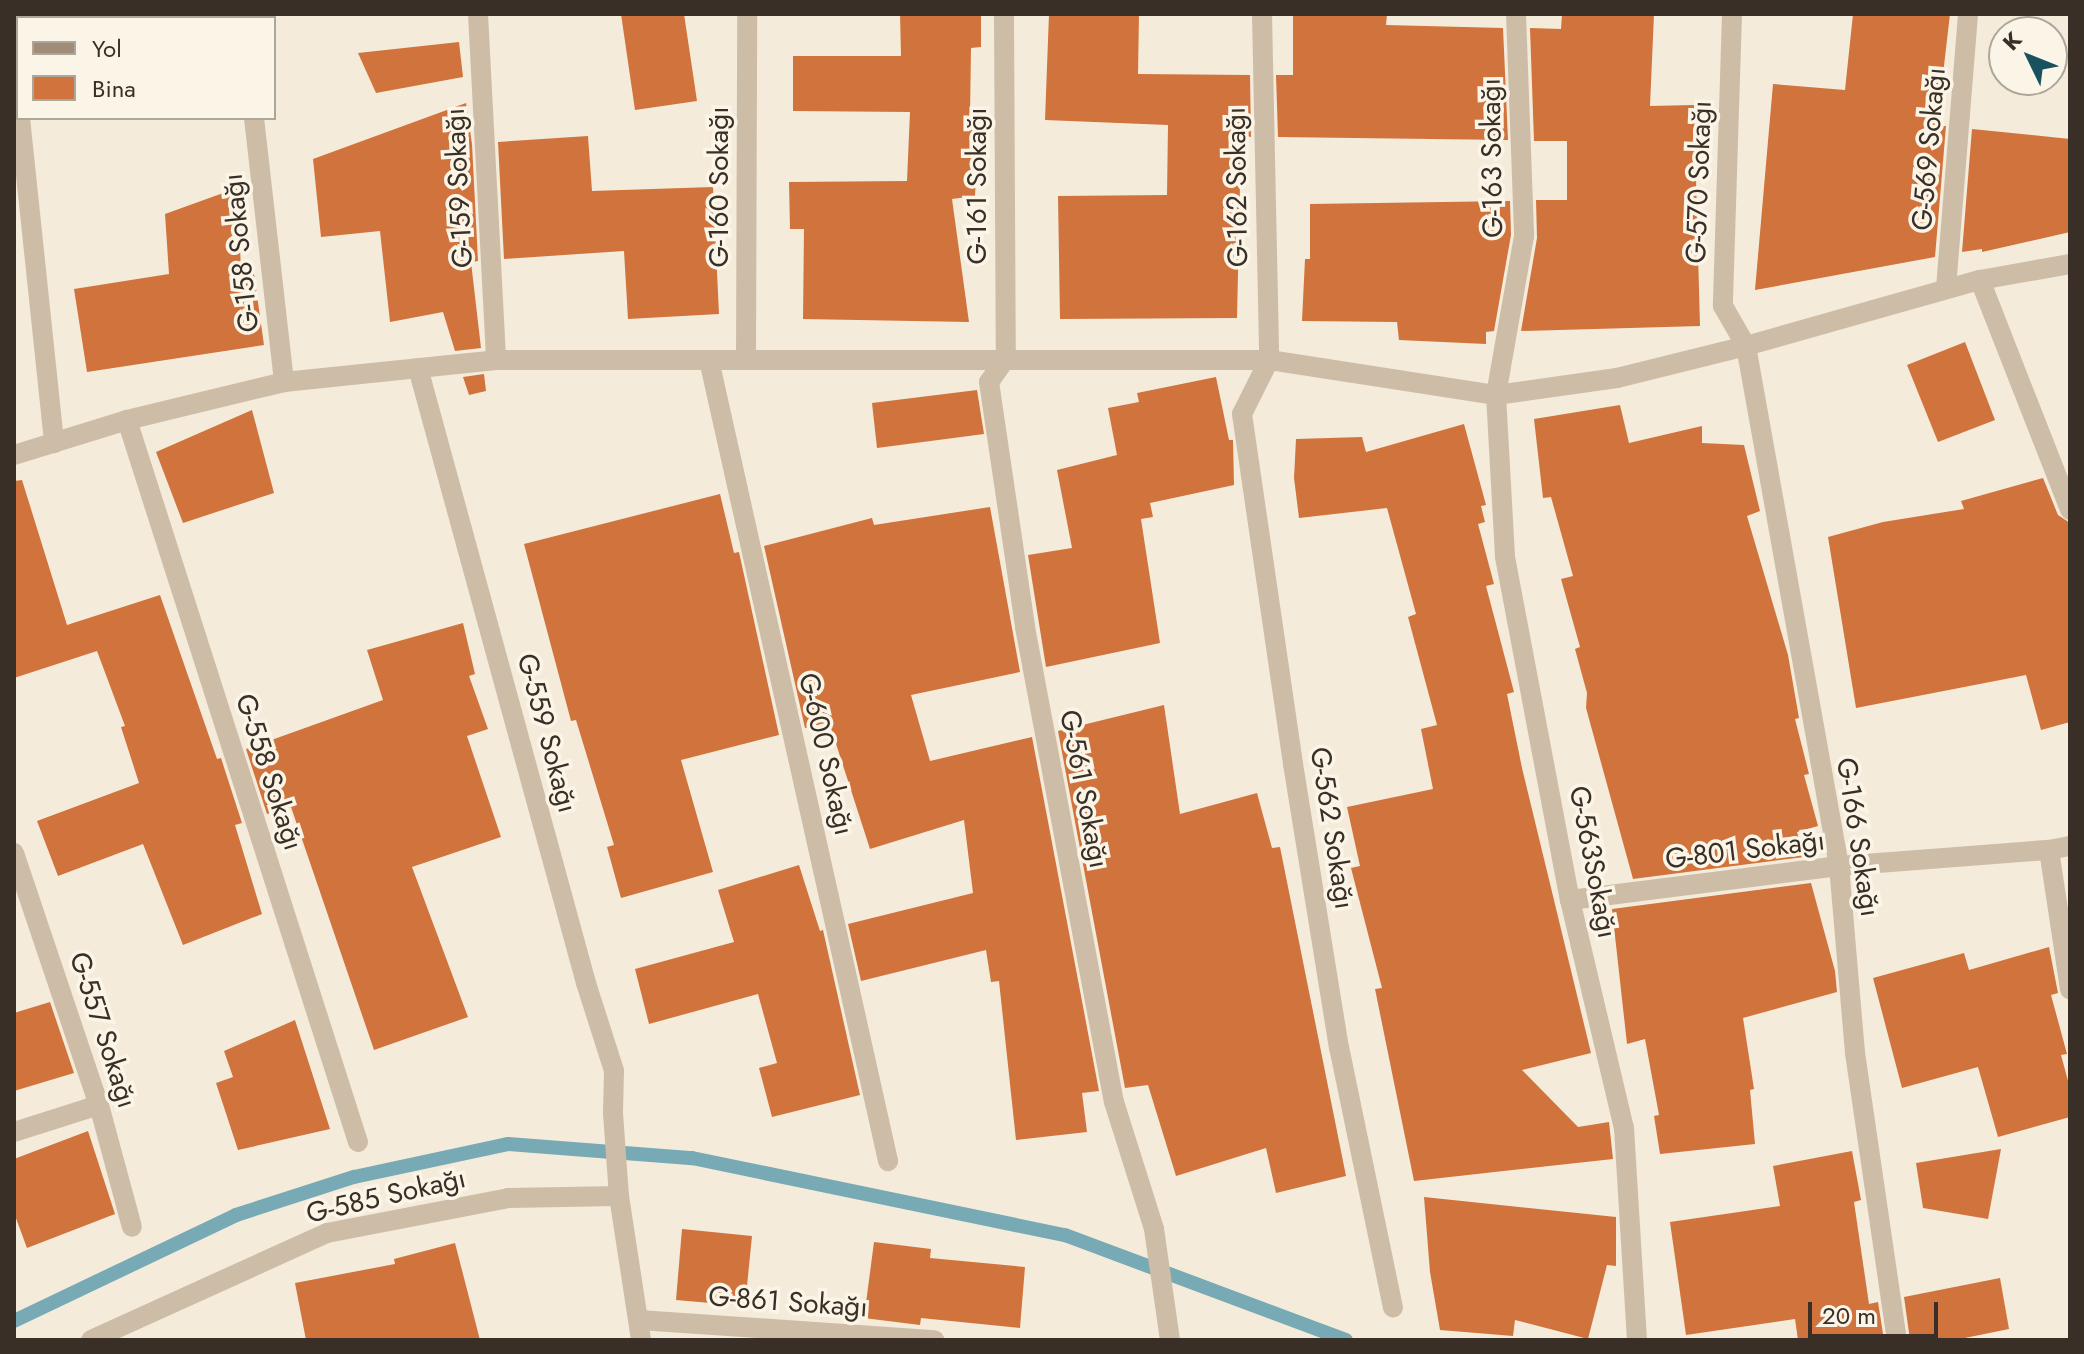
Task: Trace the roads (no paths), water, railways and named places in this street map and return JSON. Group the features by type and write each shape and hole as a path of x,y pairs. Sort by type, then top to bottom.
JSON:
{"street":[{"name":"G-159 Sokağı","path":"478,14 496,360"},
{"name":"G-160 Sokağı","path":"746,360 747,14"},
{"name":"G-161 Sokağı","path":"1004,14 1006,358"},
{"name":"G-162 Sokağı","path":"1262,14 1269,360"},
{"name":"G-163 Sokağı","path":"1496,395 1524,236 1516,14"},
{"name":"G-570 Sokağı","path":"1732,14 1723,306 1746,346"},
{"name":"G-569 Sokağı","path":"1946,288 1968,14"},
{"path":"20,120 54,443"},
{"name":"G-158 Sokağı","path":"254,120 284,382"},
{"path":"14,455 127,420 284,382 496,360 1269,360 1496,395 1617,378 1746,346 1946,288 2070,264"},
{"path":"1980,280 2070,510"},
{"name":"G-166 Sokağı","path":"1746,346 1839,866 1855,1053 1897,1340"},
{"name":"G-561 Sokağı","path":"1006,358 989,382 1025,627 1114,1102 1154,1229 1170,1340"},
{"name":"G-600 Sokağı","path":"709,360 888,1161"},
{"name":"G-562 Sokağı","path":"1269,360 1242,414 1293,764 1339,1047 1393,1307"},
{"name":"G-559 Sokağı","path":"418,368 586,983 614,1071 613,1113 619,1196 640,1330"},
{"name":"G-563Sokağı","path":"1496,395 1505,557 1570,900 1624,1128 1637,1340"},
{"name":"G-558 Sokağı","path":"127,420 358,1142"},
{"name":"G-801 Sokağı","path":"1570,900 1839,866 2070,846"},
{"path":"2049,850 2070,989"},
{"name":"G-557 Sokağı","path":"14,853 20,890 99,1105 132,1227"},
{"path":"14,1132 99,1105"},
{"name":"G-585 Sokağı","path":"91,1340 327,1233 508,1198 619,1196"},
{"name":"G-861 Sokağı","path":"640,1330 934,1340"}],"waterway":[{"path":"14,1321 236,1215 354,1177 508,1144 692,1158 1065,1235 1346,1340"}]}
